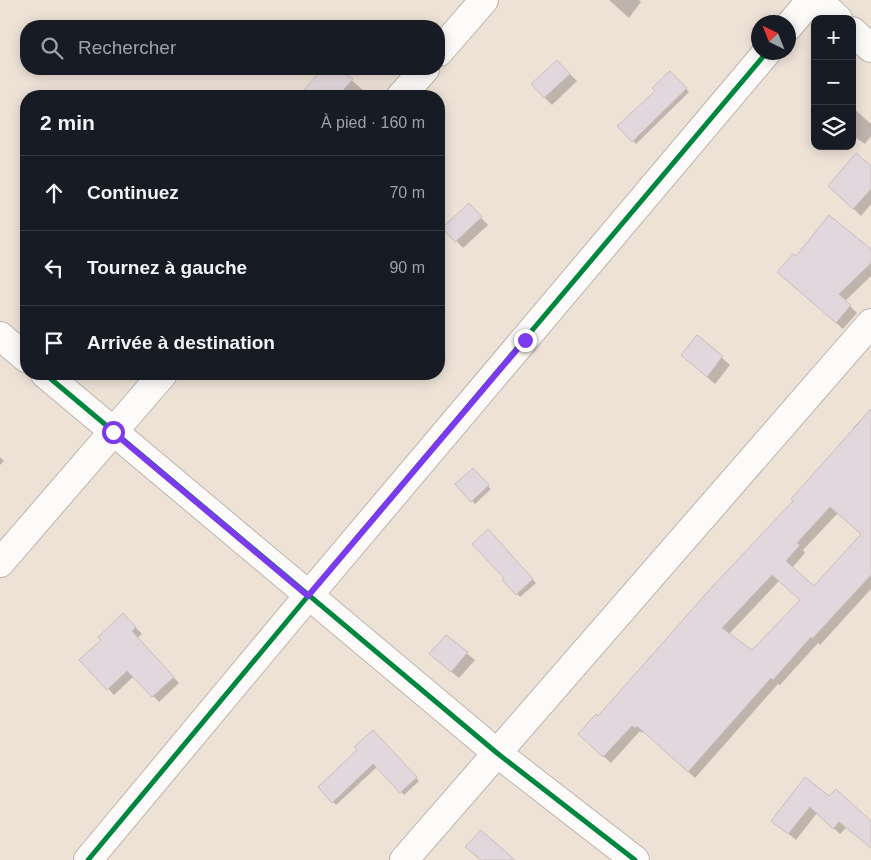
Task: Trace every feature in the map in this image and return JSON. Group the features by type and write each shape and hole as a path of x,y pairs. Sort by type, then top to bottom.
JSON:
{"street":[{"path":"445,45 484,0"},
{"path":"796,18 811,0"},
{"path":"818,0 834,15"},
{"path":"856,35 871,48"},
{"path":"88,860 760,60"},
{"path":"406,90 419,75"},
{"path":"404,860 871,323"},
{"path":"0,336 20,353"},
{"path":"52,380 497,753 635,860"},
{"path":"0,563 158,380"}],"building":[{"path":"557,60 570,74 544,98 531,84"},
{"path":"670,71 687,88 632,142 617,126 655,91 652,88"},
{"path":"317,75 348,75 353,79 343,90 304,90"},
{"path":"856,153 871,166 871,189 853,209 828,186"},
{"path":"469,203 482,217 455,242 445,231 445,225"},
{"path":"829,215 871,249 871,263 839,294 851,305 836,323 777,272 793,254 796,256"},
{"path":"697,335 723,356 707,377 681,355"},
{"path":"871,409 871,575 812,639 811,637 773,680 771,678 688,772 637,726 635,728 632,726 603,757 578,734 596,714 598,716 712,587 793,501 791,499","holes":["830,507 861,534 814,586 786,561 800,545 797,543","772,575 800,600 752,650 722,628"]},
{"path":"473,468 489,485 471,502 455,484"},
{"path":"488,529 533,579 516,595 502,580 504,578 472,544"},
{"path":"123,613 136,627 132,631 174,677 152,697 127,671 107,690 79,660 101,640 98,637"},
{"path":"446,635 468,652 451,672 429,654"},
{"path":"373,730 417,777 400,793 373,764 332,803 318,787 357,750 354,747"},
{"path":"805,777 829,796 836,789 871,821 871,848 839,822 833,829 810,807 788,834 771,821"},
{"path":"481,830 515,860 481,860 465,847"}],"cycle path":[{"path":"88,860 760,60"},
{"path":"52,380 497,753 635,860"}],"route":[{"path":"113,432 308,596 525,340"}]}
